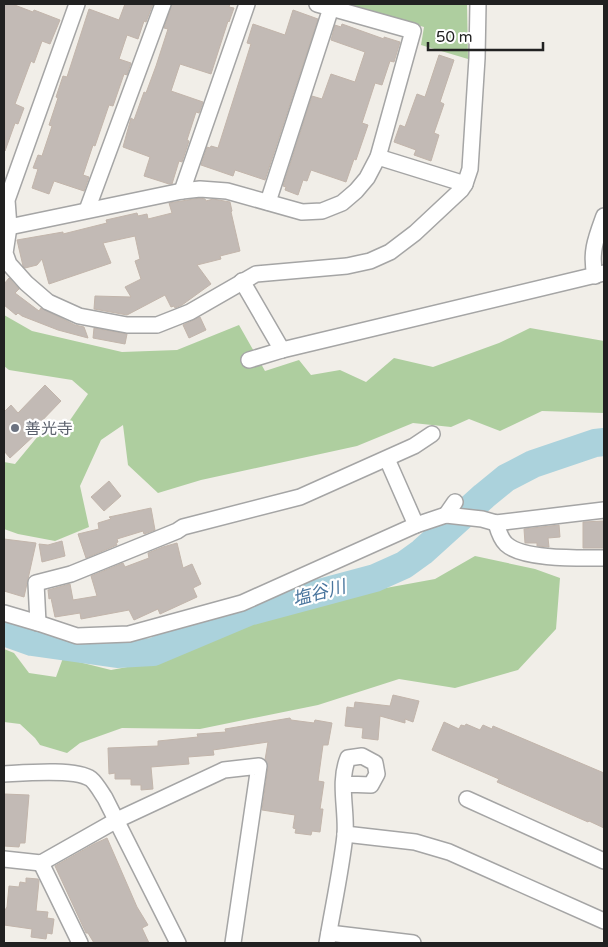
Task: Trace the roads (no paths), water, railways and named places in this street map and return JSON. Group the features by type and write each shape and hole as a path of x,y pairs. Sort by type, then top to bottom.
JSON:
{"street":[{"path":"77,4 5,199 9,227 5,252 9,264 26,284 48,302 79,316 127,325 157,325 190,312 256,274 347,266 370,261 390,252 415,233 461,190 470,169 478,4"},
{"path":"87,210 163,4"},
{"path":"182,191 247,4"},
{"path":"9,227 182,191 200,189 227,191 302,212 322,211 342,203 367,178 378,157 413,31 324,6 268,202"},
{"path":"378,157 465,184"},
{"path":"249,360 282,350 600,274 593,264 594,242 604,216"},
{"path":"242,282 282,350"},
{"path":"38,623 36,583 71,574 183,527 300,497 387,459 414,446 432,434"},
{"path":"387,459 416,525"},
{"path":"446,515 455,502"},
{"path":"4,613 77,636 129,634 242,604 416,525 446,515 482,519 496,523 604,510"},
{"path":"496,523 504,542 511,548 520,551 563,557 604,558"},
{"path":"4,859 40,863 117,820 224,770 259,766 233,943"},
{"path":"4,774 53,772 79,774 91,779 106,798 178,943"},
{"path":"344,784 345,834 328,938 414,943"},
{"path":"467,799 604,862"},
{"path":"345,834 416,842 449,852 604,921"},
{"path":"40,863 80,943"}],"waterway":[{"name":"塩谷川","path":"4,632 32,642 117,654 153,652 248,612 375,578 404,565 422,552 506,478 533,464 595,443 604,442"}],"place":[{"name":"善光寺","path":"15,428"}]}
